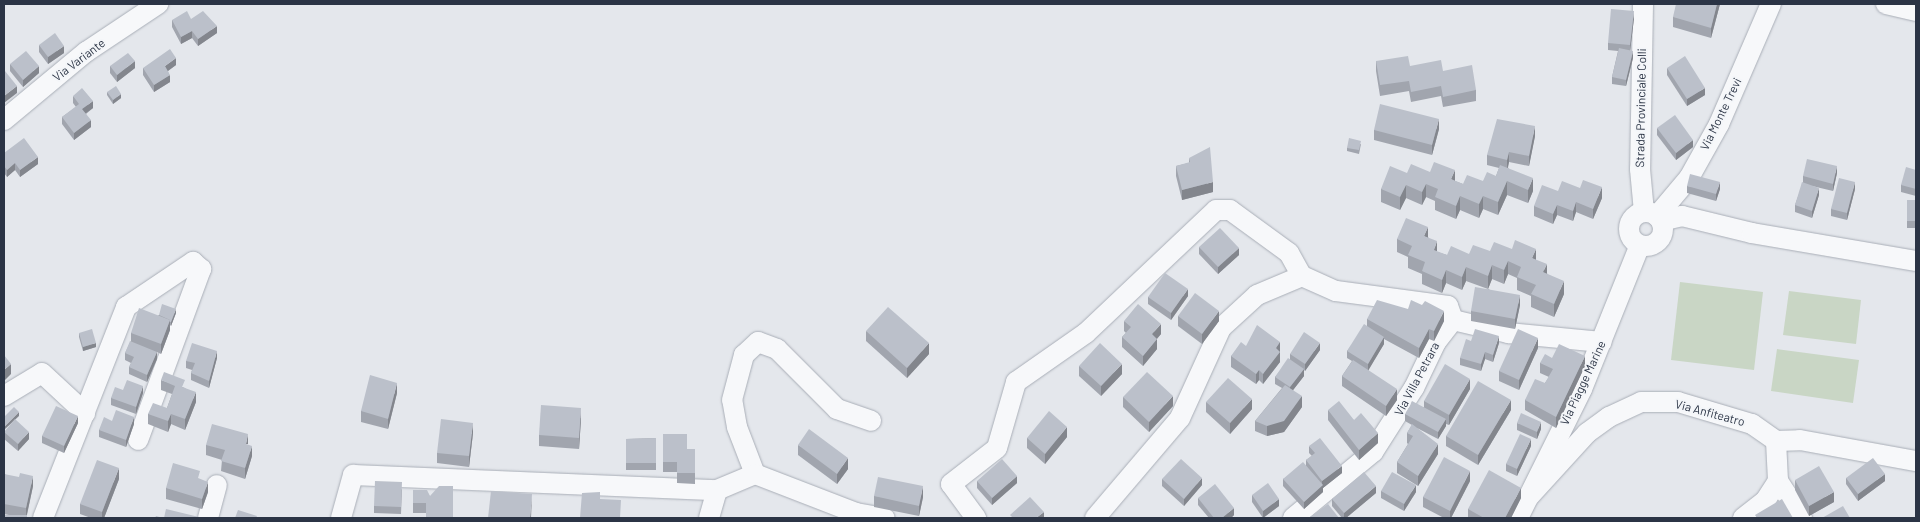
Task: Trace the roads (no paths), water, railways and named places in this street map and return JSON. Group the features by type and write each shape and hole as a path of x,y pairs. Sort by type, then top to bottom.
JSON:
{"street":[{"name":"Via Variante","path":"4,120 86,52 158,4"},
{"name":"Strada Provinciale Colli","path":"1643,4 1640,169 1654,216"},
{"name":"Via Monte Trevi","path":"1640,245 1631,237 1630,224 1654,216 1689,178 1719,124 1771,4"},
{"path":"1886,4 1916,10"},
{"path":"976,518 951,484 996,448 1016,382 1086,334 1216,210 1230,210 1288,253 1302,276 1336,291 1448,306 1453,320 1508,333 1602,342"},
{"path":"1640,245 1650,246 1660,239 1654,216 1682,216 1752,233 1916,261"},
{"name":"Via Piagge Marine","path":"1521,510 1602,342 1640,245"},
{"path":"43,518 126,307 192,262 200,269 138,440"},
{"path":"1095,518 1180,418 1221,328 1257,295 1302,276"},
{"name":"Via Villa Petrara","path":"1293,518 1373,452 1410,395 1436,342 1453,320"},
{"path":"755,474 737,427 732,400 744,355 758,342 777,349 838,410 871,421"},
{"path":"4,396 42,373 85,413"},
{"name":"Via Anfiteatro","path":"1521,510 1587,433 1641,402 1678,402 1752,424 1776,441"},
{"path":"1802,518 1778,481 1776,441 1800,440 1916,460"},
{"path":"341,518 353,475 717,490 755,474 856,513 885,518"},
{"path":"1743,518 1765,501 1778,481"},
{"path":"208,518 217,486"},
{"path":"710,518 717,490"}]}
